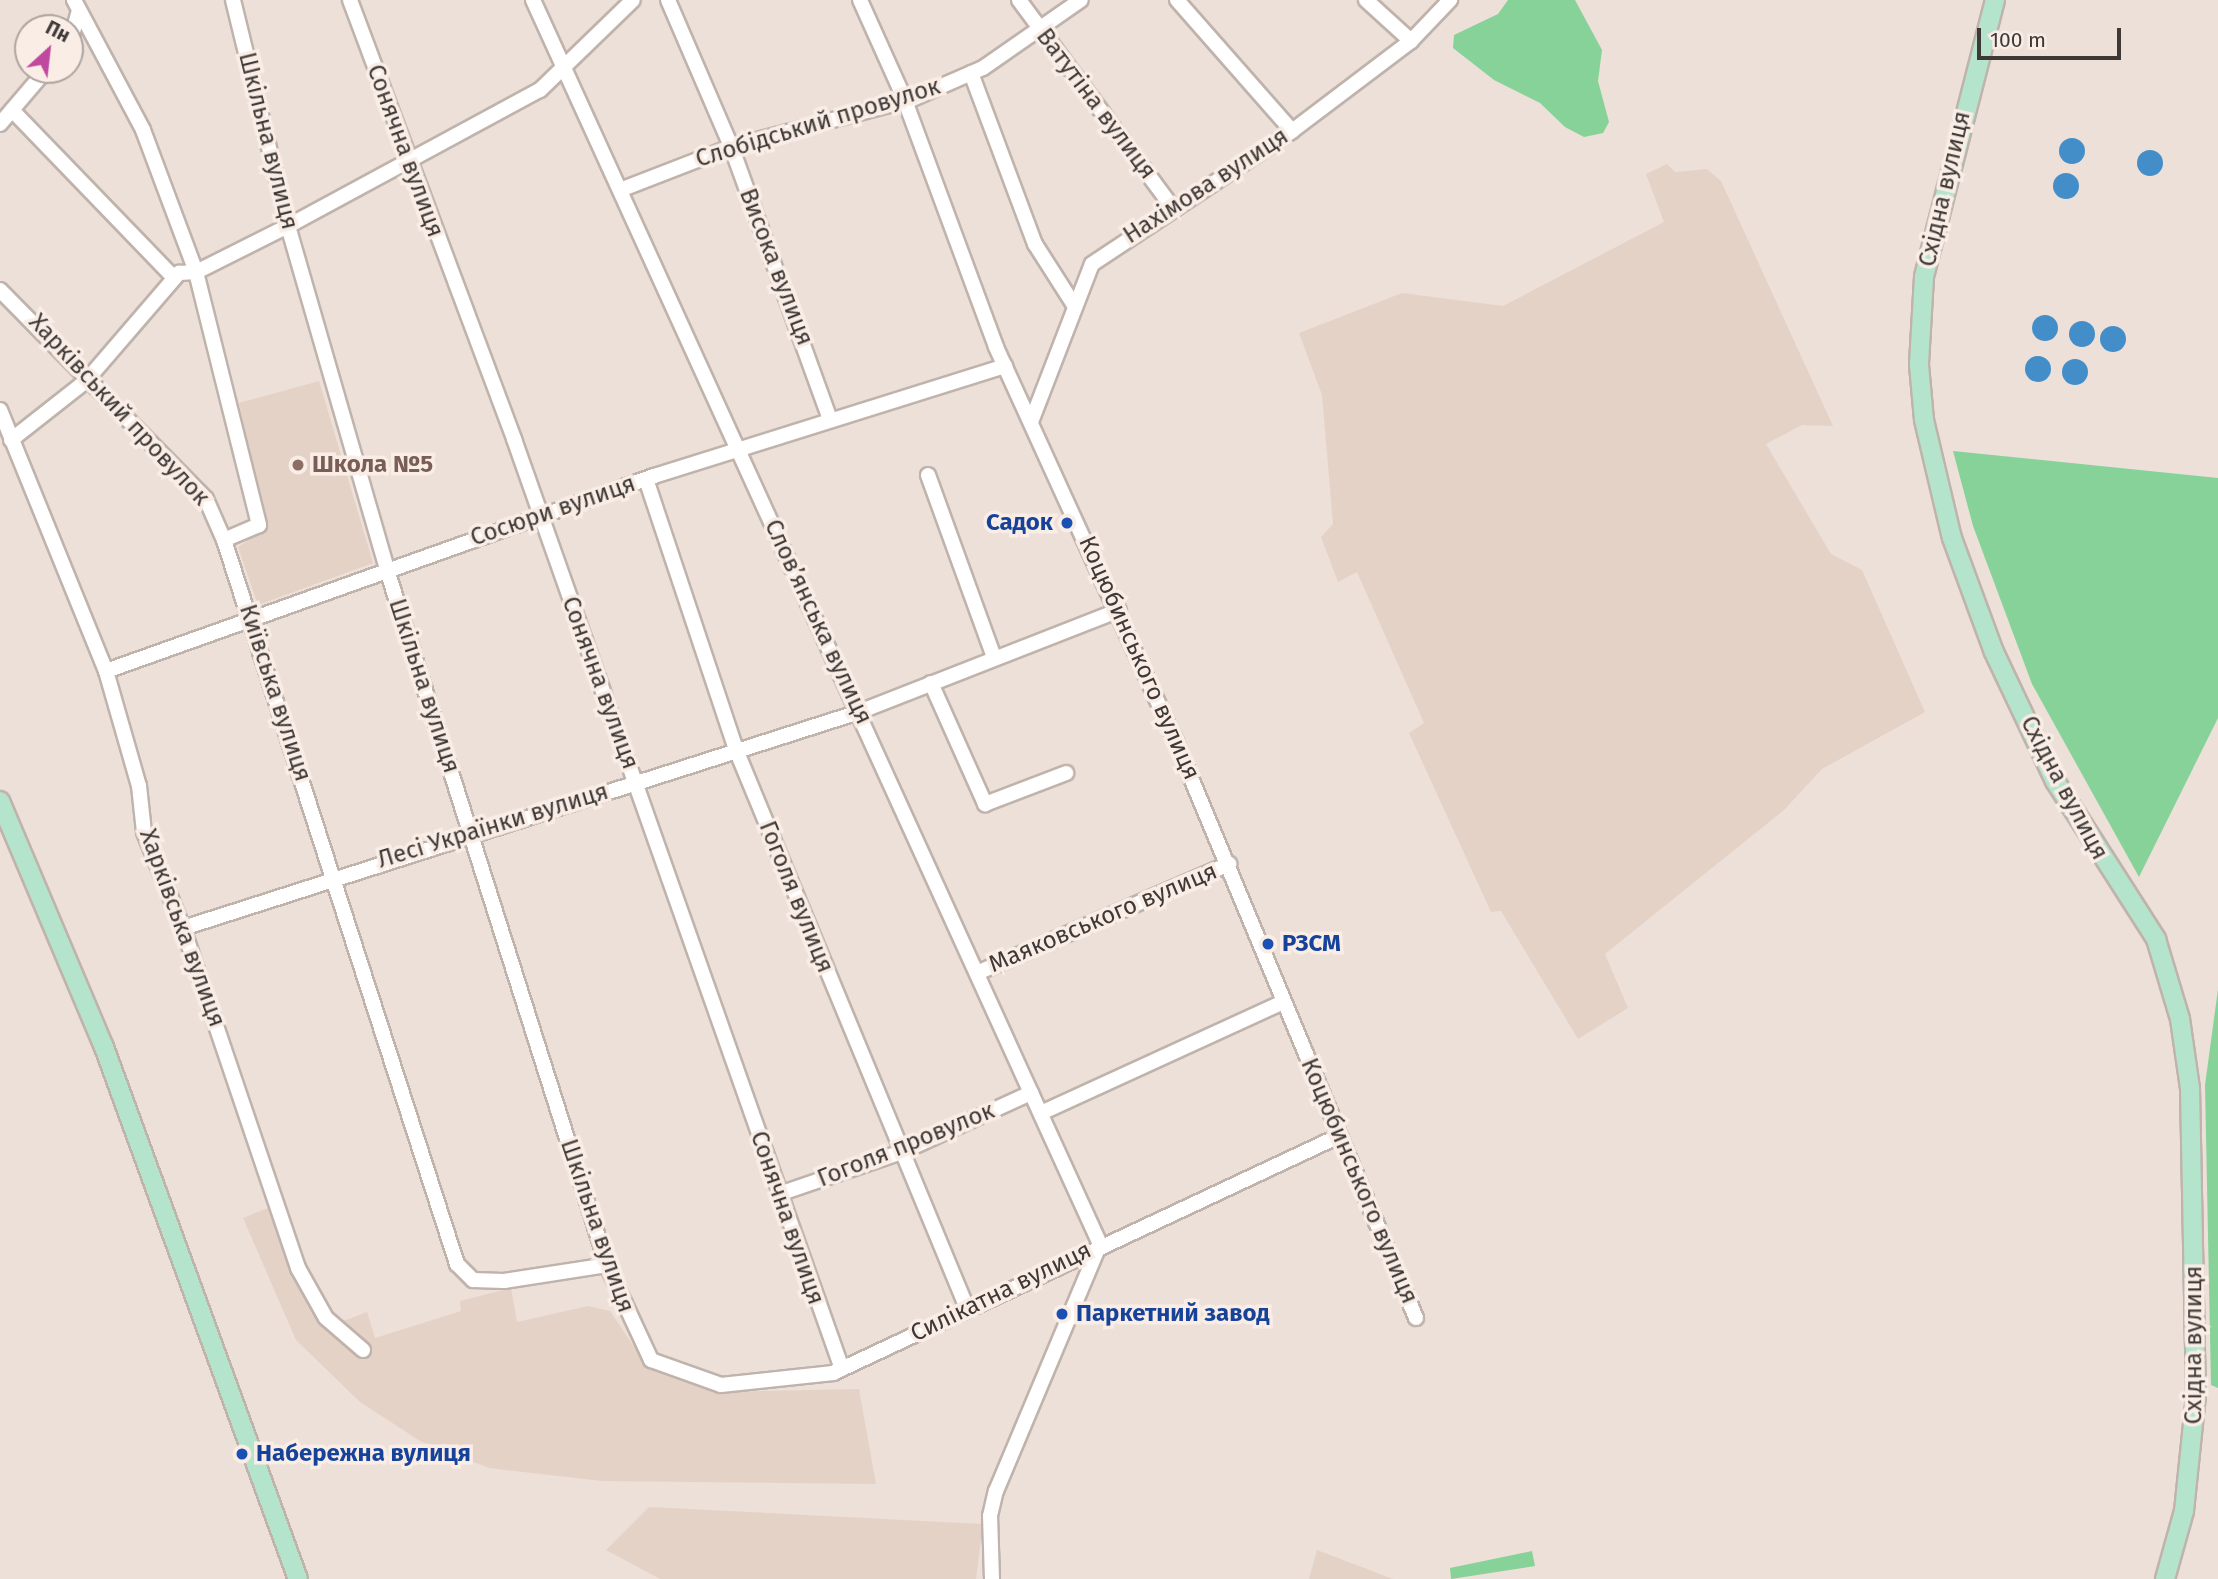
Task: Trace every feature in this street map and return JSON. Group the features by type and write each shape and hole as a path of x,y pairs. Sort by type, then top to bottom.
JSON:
{"main road":[{"name":"Східна вулиця","path":"1995,0 1924,276 1919,365 1924,420 1952,538 1994,652 2055,781 2156,939 2180,1019 2190,1088 2196,1395 2184,1511 2165,1579"},
{"path":"2,808 104,1047 298,1579"}],"street":[{"name":"Шкільна вулиця","path":"233,0 288,226 387,570 607,1265 651,1360"},
{"name":"Сонячна вулиця","path":"350,0 635,783 842,1369"},
{"name":"Слов’янська вулиця","path":"533,0 1100,1244"},
{"path":"11,440 88,375 174,278 196,272 409,164 540,90 634,0"},
{"name":"Висока вулиця","path":"668,0 731,147 830,419"},
{"name":"Коцюбинського вулиця","path":"860,0 904,98 1005,366 1119,610 1228,864 1416,1318"},
{"name":"Ватутіна вулиця","path":"1019,0 1173,208"},
{"name":"Слобідський провулок","path":"620,190 731,147 904,98 971,73 1040,30 1081,0"},
{"path":"1177,0 1292,131"},
{"path":"1366,0 1411,41"},
{"name":"Нахімова вулиця","path":"1031,422 1092,264 1292,131 1411,41 1450,0"},
{"path":"78,3 143,130 196,272 259,525 224,540"},
{"path":"971,73 1035,244 1074,305"},
{"path":"0,124 34,84"},
{"path":"12,110 174,278"},
{"name":"Харківський провулок","path":"0,290 88,375 206,499 224,540"},
{"name":"Сосюри вулиця","path":"106,671 251,617 738,447 1005,366"},
{"name":"Харківська вулиця","path":"0,410 106,671 139,786 144,832 183,928 298,1268 326,1318 363,1350"},
{"path":"928,475 995,657"},
{"name":"Гоголя вулиця","path":"646,479 737,752 967,1308"},
{"name":"Київська вулиця","path":"224,540 251,617 457,1264 473,1280 504,1281 607,1265"},
{"name":"Лесі Українки вулиця","path":"183,928 470,832 737,752 859,712 1119,610"},
{"path":"931,683 985,804 1066,773"},
{"name":"Маяковського вулиця","path":"977,972 1228,864"},
{"path":"1041,1113 1284,1002"},
{"name":"Гоголя провулок","path":"779,1194 902,1152 1031,1093"},
{"name":"Силікатна вулиця","path":"651,1360 721,1385 764,1385 842,1369 1100,1244 1339,1136"},
{"path":"992,1579 990,1516 996,1491 1100,1244"}],"shaded area":[{"path":"1667,164 1675,172 1707,169 1721,181 1833,426 1802,425 1766,444 1831,554 1862,570 1925,712 1822,769 1784,810 1605,954 1628,1008 1578,1039 1501,911 1491,912 1409,733 1424,723 1357,572 1338,582 1321,537 1333,524 1322,395 1299,333 1402,293 1503,306 1664,222 1646,174"},
{"name":"Школа №5","path":"319,381 373,563 258,605 238,547 266,528 239,403"},
{"path":"268,1208 318,1320 346,1320 367,1312 375,1338 461,1311 460,1301 511,1288 517,1322 588,1306 610,1311 645,1363 718,1392 859,1389 876,1484 602,1481 489,1468 420,1441 360,1402 296,1340 243,1218"},
{"path":"649,1507 983,1524 976,1579 660,1579 606,1550"},
{"path":"1317,1550 1393,1579 1309,1579"}],"green space":[{"path":"1508,0 1575,0 1602,50 1598,81 1609,122 1603,133 1584,137 1565,127 1540,103 1494,80 1453,48 1454,35 1498,14"},
{"path":"1953,451 2218,478 2218,718 2139,877 2032,684 1973,526"},
{"path":"2218,989 2218,1388 2211,1385 2205,1085"},
{"path":"1532,1551 1535,1566 1451,1579 1450,1568"}],"water":[{"path":"2072,138 2081,142 2085,151 2081,160 2072,164 2063,160 2059,151 2063,142"},
{"path":"2150,150 2159,154 2163,163 2159,172 2150,176 2141,172 2137,163 2141,154"},
{"path":"2066,173 2075,177 2079,186 2075,195 2066,199 2057,195 2053,186 2057,177"},
{"path":"2045,315 2054,319 2058,328 2054,337 2045,341 2036,337 2032,328 2036,319"},
{"path":"2082,321 2091,325 2095,334 2091,343 2082,347 2073,343 2069,334 2073,325"},
{"path":"2113,326 2122,330 2126,339 2122,348 2113,352 2104,348 2100,339 2104,330"},
{"path":"2038,356 2047,360 2051,369 2047,378 2038,382 2029,378 2025,369 2029,360"},
{"path":"2075,359 2084,363 2088,372 2084,381 2075,385 2066,381 2062,372 2066,363"}],"place":[{"name":"Школа №5","path":"298,465"},
{"name":"Садок","path":"1067,523"},
{"name":"РЗСМ","path":"1268,944"},
{"name":"Паркетний завод","path":"1062,1314"},
{"name":"Набережна вулиця","path":"242,1454"}]}
